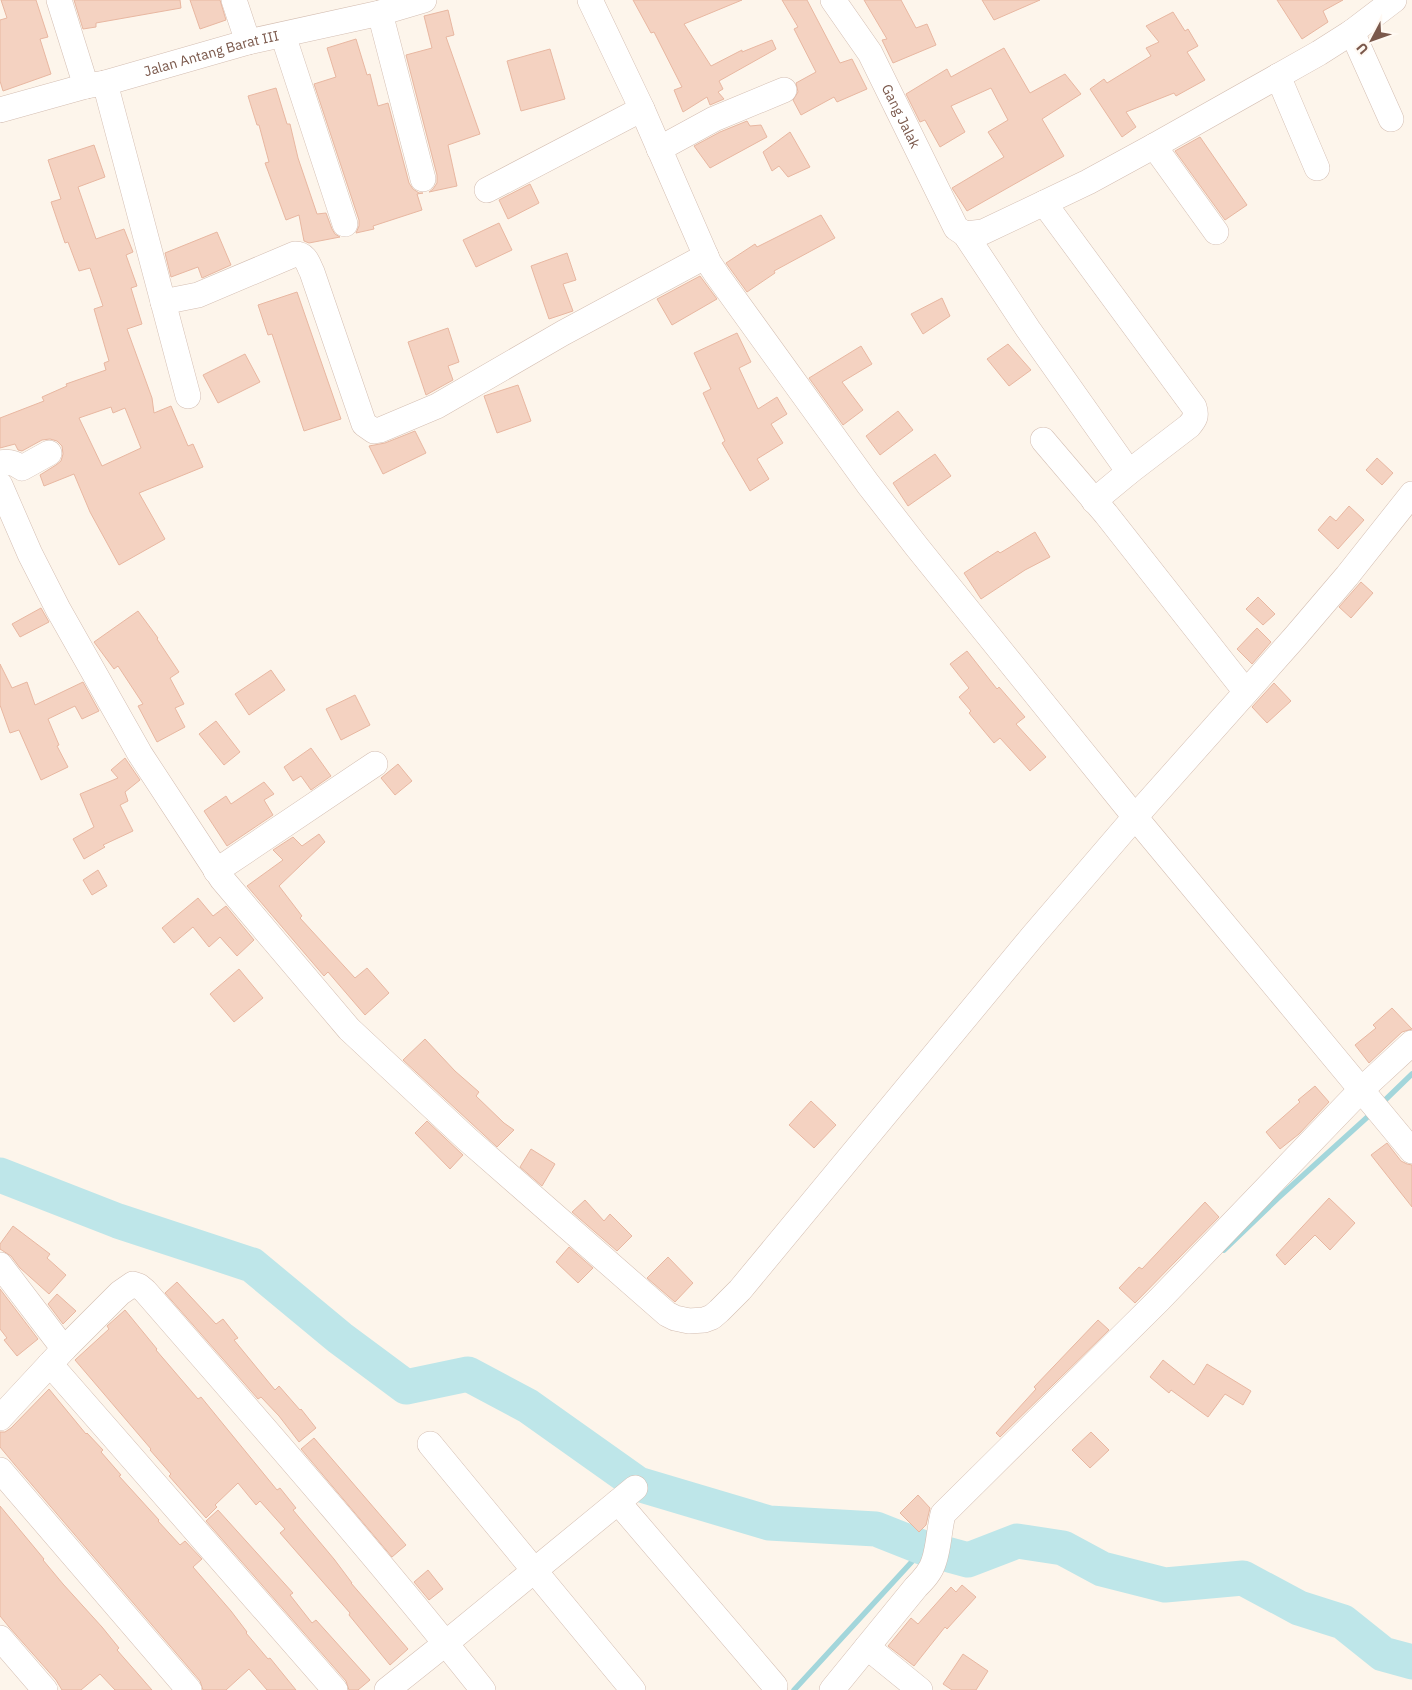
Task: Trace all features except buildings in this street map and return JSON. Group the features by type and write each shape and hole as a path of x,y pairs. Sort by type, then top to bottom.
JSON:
{"street":[{"path":"59,0 96,84 163,302 188,396"},
{"path":"234,0 248,42"},
{"name":"Jalan Antang Barat III","path":"0,110 248,42 380,13 424,0"},
{"path":"590,0 642,109 706,256 720,279 868,484 917,547 1135,817 1412,1151"},
{"name":"Gang Jalak","path":"833,0 870,53 956,228 965,234 1028,329 1129,472"},
{"path":"965,234 983,232 1088,182 1278,76 1352,32 1394,0"},
{"path":"380,13 424,180"},
{"path":"1352,32 1391,119"},
{"path":"283,35 345,224"},
{"path":"1278,76 1317,168"},
{"path":"659,149 714,119 784,90"},
{"path":"487,190 642,109"},
{"path":"1154,146 1216,232"},
{"path":"1044,203 1194,407 1196,413 1195,420 1189,426 1094,501"},
{"path":"163,302 198,295 295,254 303,256 312,272 364,424 374,430 380,430 436,406 563,333 706,256"},
{"path":"1043,440 1246,692"},
{"path":"0,463 12,462 22,468 49,452"},
{"path":"0,485 30,554 106,696 140,754 216,871 360,1040 467,1140 637,1289 667,1314 689,1321 704,1320 712,1317 740,1290 1032,937 1347,576 1412,494"},
{"path":"216,871 375,764"},
{"path":"832,1690 926,1577 934,1561 943,1514 1159,1300 1370,1102 1412,1044"},
{"path":"0,1265 57,1357 335,1690"},
{"path":"0,1418 120,1293 133,1284 139,1286 266,1430 483,1690"},
{"path":"430,1444 536,1570 633,1690"},
{"path":"0,1470 189,1690"},
{"path":"387,1690 446,1644 626,1495 775,1686"},
{"path":"0,1638 45,1690"},
{"path":"867,1647 920,1690"}],"waterway":[{"path":"1381,1104 1412,1074"},
{"path":"1224,1250 1373,1112"},
{"path":"0,1175 118,1221 252,1265 340,1338 406,1387 468,1374 528,1406 638,1484 769,1523 876,1529 924,1548 968,1560 1017,1541 1063,1548 1102,1569 1165,1585 1243,1578 1299,1608 1343,1622 1383,1654 1412,1662"},
{"path":"794,1690 930,1542"}]}
